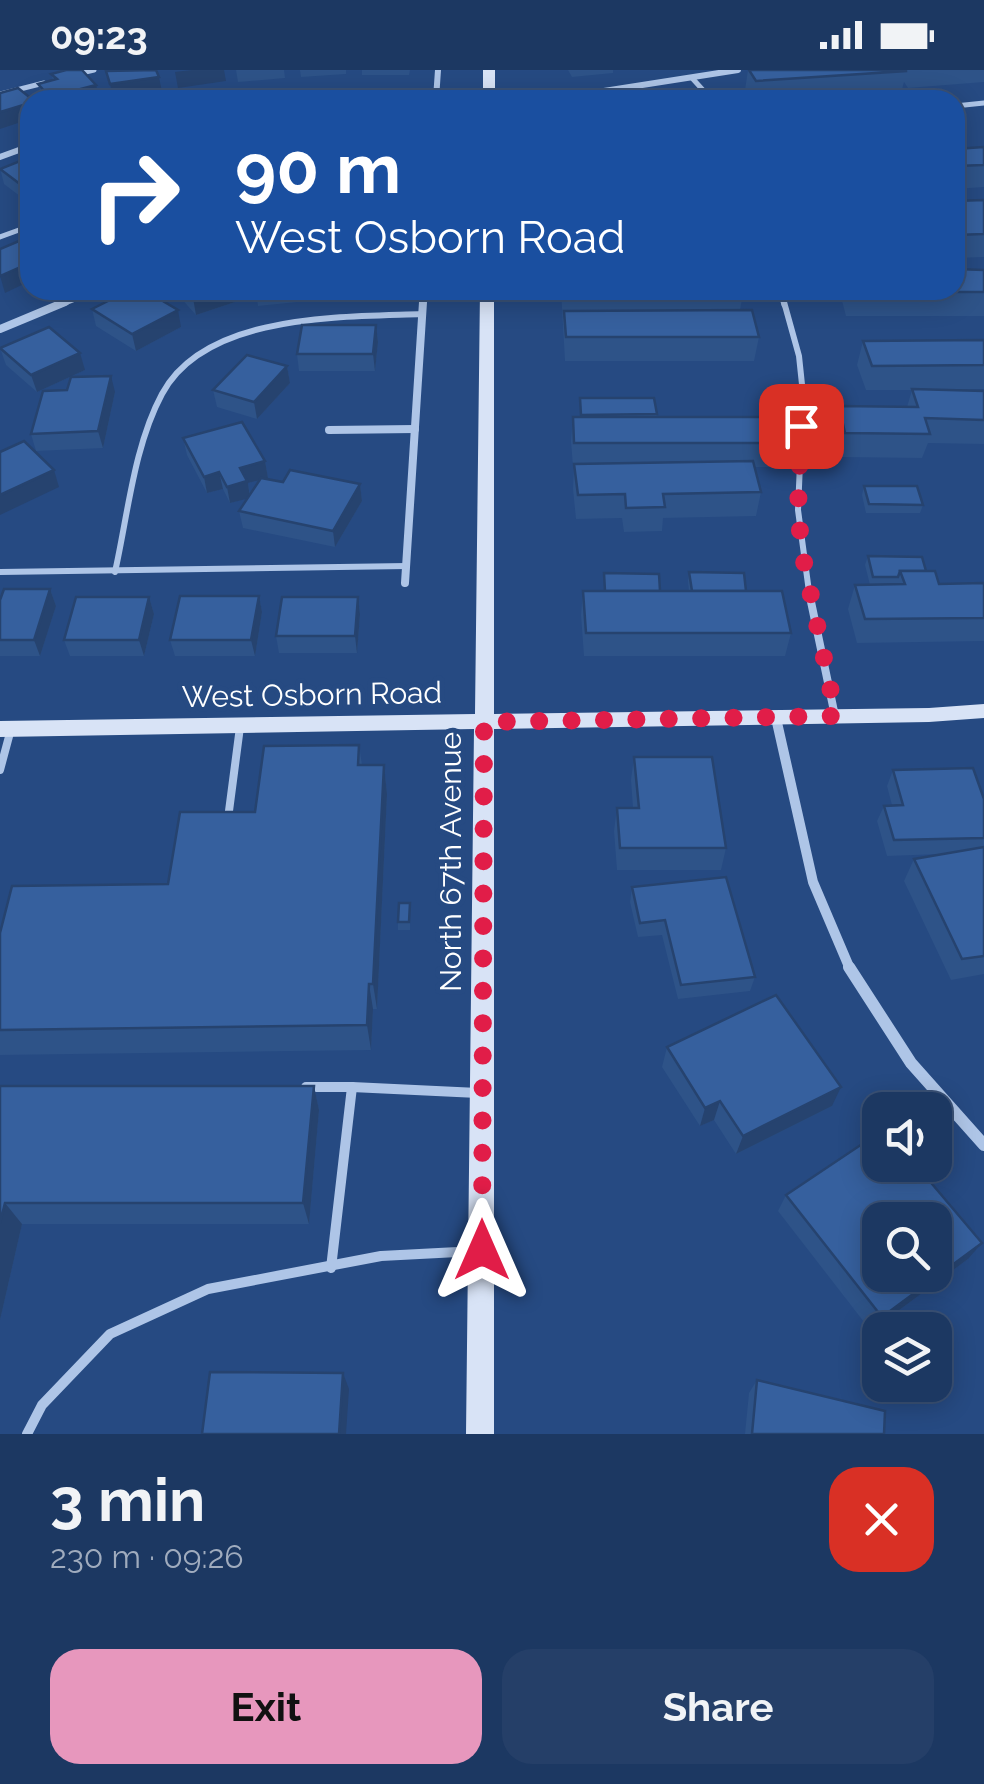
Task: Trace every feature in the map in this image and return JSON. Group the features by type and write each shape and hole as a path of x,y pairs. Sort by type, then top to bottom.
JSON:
{"main road":[{"name":"North 67th Avenue","path":"480,1434 487,300"},
{"name":"West Osborn Road","path":"5,729 776,718 984,711"}],"street":[{"path":"688,70 692,78"},
{"path":"613,90 738,70"},
{"path":"0,329 71,300"},
{"path":"406,583 423,300"},
{"path":"329,430 415,429"},
{"path":"776,718 816,888 846,962 875,1018 984,1145"}],"lane":[{"path":"74,75 94,70"},
{"path":"692,78 703,90"},
{"path":"0,94 56,80"},
{"path":"783,300 799,356 803,394 798,510 804,570 836,716"},
{"path":"115,572 163,389 205,350 269,325 422,314"},
{"path":"0,572 406,566"},
{"path":"229,811 240,727"},
{"path":"0,770 5,729"},
{"path":"331,1268 352,1087"},
{"path":"293,1088 483,1093"},
{"path":"27,1434 42,1405 110,1334 208,1289 381,1256 482,1250"}],"building":[{"path":"82,70 96,85 77,90 44,90 38,84 57,79 51,74"},
{"path":"156,70 159,77 110,84 106,71"},
{"path":"749,70 906,70 906,71 756,81"},
{"path":"18,88 20,106 0,112 0,93"},
{"path":"984,147 984,165 965,166 965,148"},
{"path":"20,161 20,184 0,169"},
{"path":"984,200 984,234 965,235 965,201"},
{"path":"20,241 20,267 0,276 0,249"},
{"path":"965,269 984,270 984,292 965,292"},
{"path":"110,300 161,300 178,310 132,334 92,309"},
{"path":"752,310 759,337 566,337 564,311"},
{"path":"302,325 376,325 373,354 297,354"},
{"path":"49,327 80,353 31,375 0,348"},
{"path":"984,340 984,365 872,366 863,341"},
{"path":"247,355 287,366 254,402 213,390"},
{"path":"111,376 98,431 31,434 43,391 67,390 71,377"},
{"path":"912,389 984,391 984,420 925,418 930,434 845,433 839,406 918,407"},
{"path":"580,398 654,398 657,414 581,415"},
{"path":"573,417 775,417 781,443 574,443"},
{"path":"242,422 265,461 240,468 247,481 227,487 219,472 204,477 183,438"},
{"path":"24,441 54,470 0,495 0,452"},
{"path":"753,461 761,492 663,494 665,507 626,508 625,494 578,495 574,464"},
{"path":"290,470 360,484 333,531 239,511 261,478 283,482"},
{"path":"864,486 917,486 923,505 869,504"},
{"path":"868,556 922,557 926,571 873,577"},
{"path":"900,571 935,571 939,584 984,583 984,618 865,619 855,585 905,584"},
{"path":"689,572 744,573 746,591 692,591"},
{"path":"604,573 659,574 660,591 605,591"},
{"path":"4,589 50,589 34,640 0,640 0,600"},
{"path":"583,591 782,591 791,633 586,633"},
{"path":"180,596 259,596 251,640 170,640"},
{"path":"76,597 149,597 139,640 64,640"},
{"path":"282,597 358,597 355,636 276,636"},
{"path":"359,745 358,765 384,765 373,984 369,984 367,1025 0,1030 0,933 12,886 168,884 180,812 255,812 264,746"},
{"path":"634,757 712,757 726,848 620,848 617,808 639,808"},
{"path":"973,768 984,799 984,838 894,840 884,806 903,805 893,770"},
{"path":"984,847 984,956 962,959 914,859"},
{"path":"726,877 755,977 681,985 665,920 640,923 632,887"},
{"path":"399,903 410,903 409,922 398,922"},
{"path":"776,995 841,1087 743,1136 720,1101 705,1108 667,1047"},
{"path":"0,1086 314,1086 303,1203 5,1203 0,1223"},
{"path":"862,1144 862,1182 930,1182 947,1202 862,1202 862,1292 786,1195"},
{"path":"952,1208 982,1243 952,1265"},
{"path":"862,1292 916,1292 889,1312 878,1312"},
{"path":"210,1372 343,1373 339,1434 202,1434"},
{"path":"757,1380 885,1411 884,1434 752,1434"}],"route":[{"path":"482,1250 484,722 836,716 804,570 798,510 801,426"}]}
